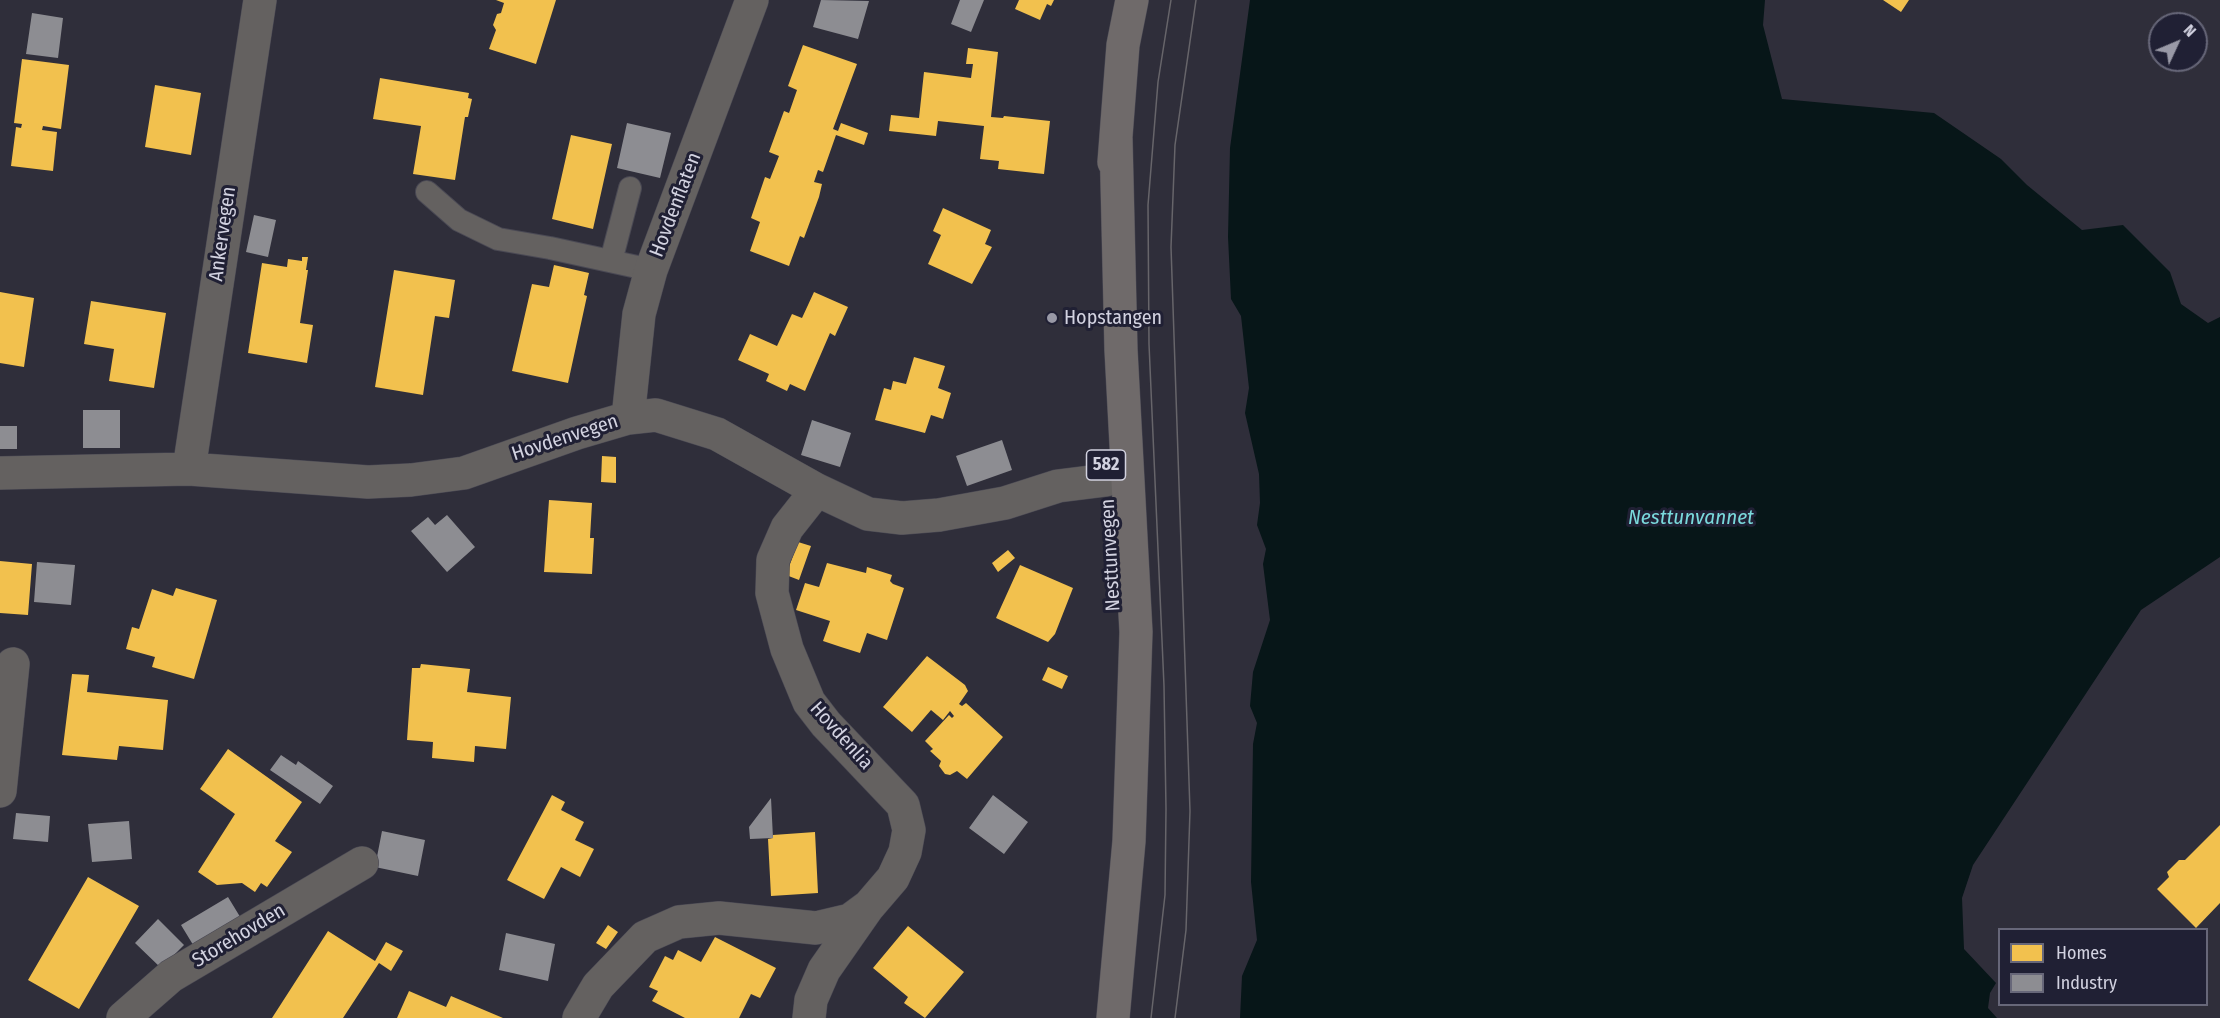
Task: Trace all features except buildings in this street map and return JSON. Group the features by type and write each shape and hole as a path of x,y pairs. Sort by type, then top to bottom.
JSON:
{"main road":[{"name":"Nesttunvegen","path":"1131,790 1115,633 1101,336 1123,45 1132,0"},
{"name":"Nesttunvegen","path":"1113,1018 1131,790 1136,632 1122,373 1116,139"}],"street":[{"name":"Ankervegen","path":"189,469 260,0"},
{"name":"Hovdenflaten","path":"628,418 639,314 651,270 752,0"},
{"name":"Hovdenvegen","path":"0,473 189,469 368,482 411,480 464,473 577,433 628,418 656,415 717,434 757,454 817,490 868,514 902,518 1005,502 1058,486 1106,480"},
{"name":"Hovdenlia","path":"809,1018 811,1000 824,970 869,906 893,878 905,852 909,830 903,805 826,724 809,702 787,649 772,593 774,560 787,528 817,490"},
{"path":"0,791 13,664"},
{"name":"Storehovden","path":"123,1018 171,976 362,863"},
{"name":"Hovdenlia","path":"579,1018 598,986 625,956 645,937 679,922 719,918 816,928 850,920 869,906"}],"lane":[{"path":"611,261 630,188"},
{"path":"427,192 459,220 498,239 651,270"}],"water":[{"name":"Nesttunvannet","path":"1250,0 1765,0 1763,25 1782,99 1934,113 2001,159 2027,185 2082,230 2123,225 2170,272 2181,304 2208,323 2220,317 2220,557 2141,610 1973,865 1962,898 1964,949 1996,983 1990,993 1988,1008 1997,1018 1240,1018 1242,976 1257,940 1251,882 1253,744 1257,723 1250,706 1253,672 1270,620 1263,564 1266,549 1257,525 1260,503 1259,474 1245,413 1249,388 1241,316 1231,299 1228,237 1230,148"}],"tram line":[{"path":"1151,1018 1165,895 1166,809 1164,686 1149,344 1148,205 1158,82 1171,0"},
{"path":"1175,1018 1186,930 1190,811 1171,247 1175,145 1196,0"}],"place":[{"name":"Hopstangen","path":"1052,318"}]}
